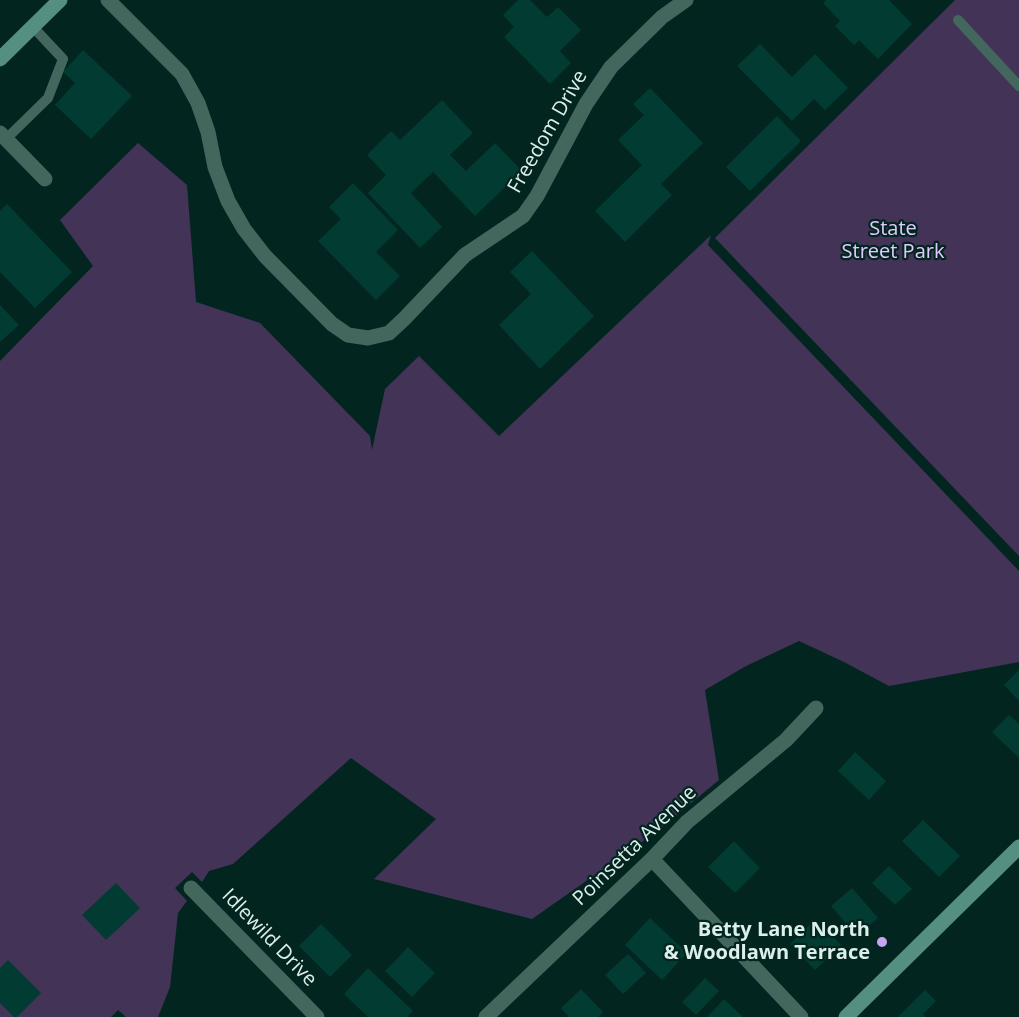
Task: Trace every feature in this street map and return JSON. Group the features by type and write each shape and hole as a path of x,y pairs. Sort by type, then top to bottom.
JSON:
{"street":[{"path":"0,58 60,0"},
{"name":"Freedom Drive","path":"108,0 182,74 198,103 208,132 215,167 228,201 244,229 264,256 332,324 348,335 368,338 389,333 465,255 523,216 537,196 586,104 611,68 662,17 686,0"},
{"path":"3,136 45,179"},
{"name":"Poinsetta Avenue","path":"486,1017 652,859 687,822 786,740 816,708"},
{"path":"846,1017 1019,847"},
{"path":"652,859 801,1017"},
{"name":"Idlewild Drive","path":"191,888 317,1017"}],"lane":[{"path":"958,20 1019,86"},
{"path":"3,136 48,98 63,58 33,27"}],"green space":[{"name":"State Street Park","path":"955,0 1019,0 1019,556 715,238"},
{"path":"138,143 187,185 196,302 260,323 370,436 372,450 385,389 419,356 499,436 711,235 708,245 1019,571 1019,662 889,686 799,641 746,666 705,690 719,780 656,832 532,919 374,879 436,819 351,758 233,864 209,871 202,882 192,872 175,888 187,901 178,913 170,987 158,1017 126,1017 118,1010 111,1017 0,1017 0,361 93,266 60,220"}],"building":[{"path":"518,0 530,0 547,17 558,7 581,30 560,51 571,63 550,84 504,37 514,27 503,15"},
{"path":"826,0 889,0 912,24 878,59 859,40 854,45 835,26 840,21 823,3"},
{"path":"760,44 792,77 815,54 848,88 825,110 814,99 792,121 737,66"},
{"path":"83,50 132,96 91,139 55,105 75,83 63,72"},
{"path":"650,88 703,143 661,184 672,195 625,242 595,211 642,165 618,140 644,115 633,104"},
{"path":"442,100 473,133 450,155 466,171 495,143 522,171 475,216 433,172 411,193 442,227 420,248 368,193 386,175 367,155 391,131 400,140"},
{"path":"777,116 801,141 750,191 726,167"},
{"path":"353,183 398,230 376,252 400,276 376,300 318,241 341,219 329,207"},
{"path":"7,204 72,272 35,308 0,272 0,211"},
{"path":"532,251 594,316 540,369 499,325 531,294 510,272"},
{"path":"0,305 19,325 0,342"},
{"path":"1019,670 1019,701 1004,685"},
{"path":"1009,715 1019,724 1019,758 992,732"},
{"path":"855,752 886,781 869,800 838,771"},
{"path":"923,820 960,856 939,877 902,841"},
{"path":"734,841 760,868 735,893 708,867"},
{"path":"889,866 912,889 895,905 872,883"},
{"path":"116,883 140,908 106,940 82,915"},
{"path":"852,888 878,918 857,936 831,906"},
{"path":"650,918 687,953 662,980 625,945"},
{"path":"816,919 841,945 815,970 790,944"},
{"path":"321,924 352,955 330,977 299,946"},
{"path":"408,947 435,973 412,997 385,971"},
{"path":"628,954 646,973 623,994 605,975"},
{"path":"8,960 41,993 17,1017 14,1017 0,1003 0,968"},
{"path":"368,968 413,1011 407,1017 368,1017 344,994"},
{"path":"705,978 719,991 696,1015 682,1002"},
{"path":"581,989 603,1012 598,1017 569,1017 561,1008"},
{"path":"925,990 936,1001 923,1014 926,1017 898,1017"},
{"path":"724,999 743,1017 707,1017"}],"place":[{"name":"Betty Lane North & Woodlawn Terrace","path":"882,942"}]}
